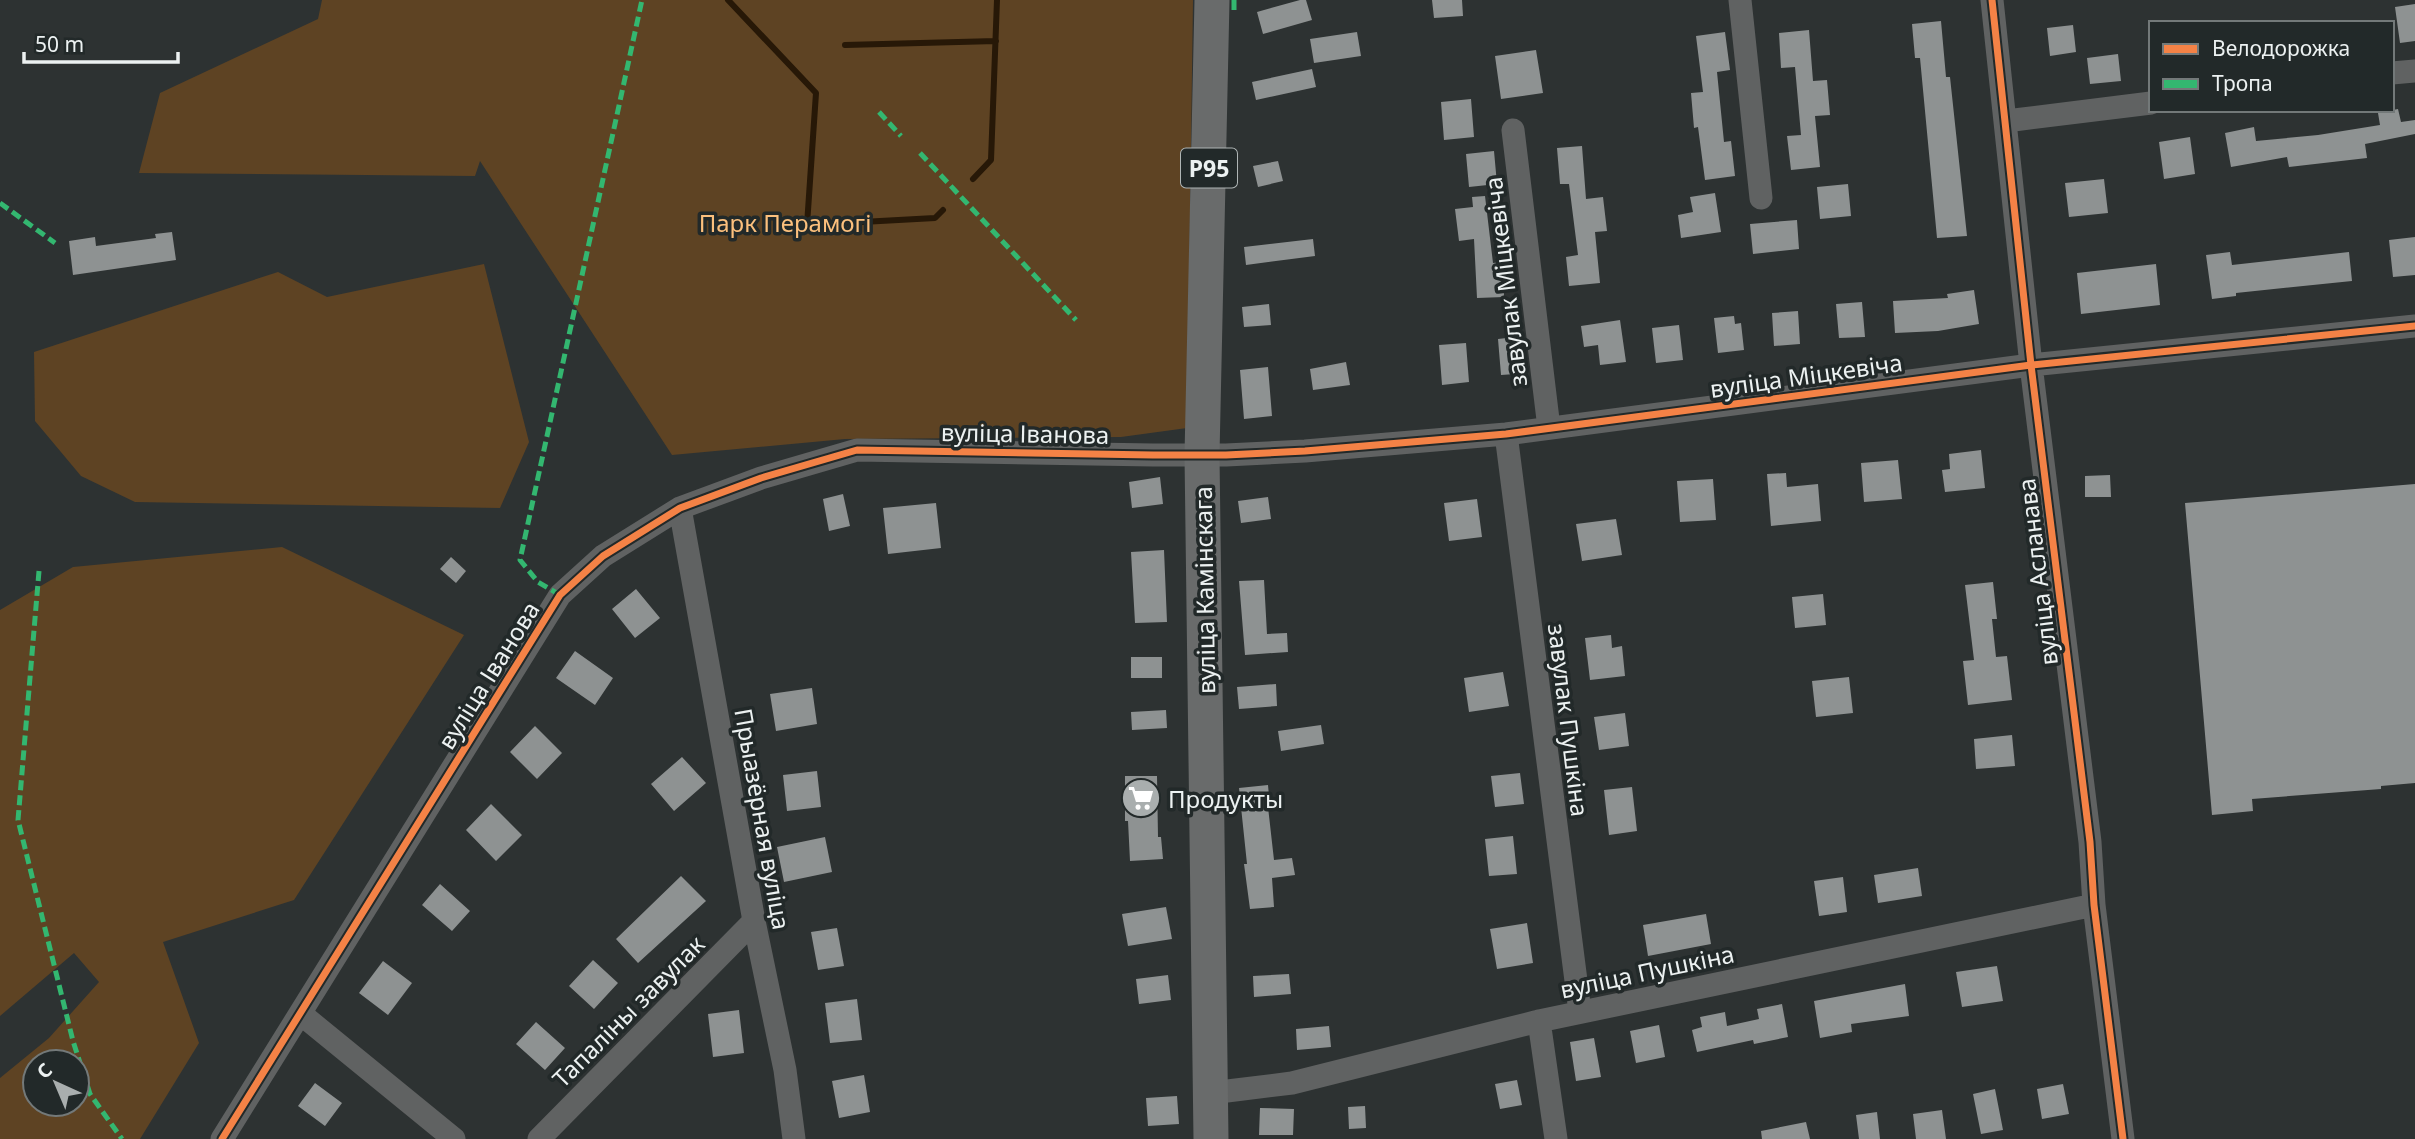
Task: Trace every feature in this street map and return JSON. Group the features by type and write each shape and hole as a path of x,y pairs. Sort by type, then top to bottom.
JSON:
{"main road":[{"name":"вуліца Камінскага","path":"1211,1139 1202,455 1212,0"}],"street":[{"path":"1740,0 1761,198"},
{"name":"вуліца Асланава","path":"1993,0 2031,365 2123,1139"},
{"path":"2394,73 2415,71"},
{"path":"2006,121 2149,103"},
{"name":"завулак Міцкевіча","path":"1513,130 1549,428"},
{"name":"вуліца Міцкевіча","path":"1202,455 1305,451 1506,434 2031,365 2415,327"},
{"name":"завулак Пушкіна","path":"1506,434 1580,1012"},
{"name":"вуліца Іванова","path":"222,1139 560,595 603,556 680,508 761,478 857,450 1202,455"},
{"name":"Прыазёрная вуліца","path":"680,508 754,921 785,1070 794,1139"},
{"name":"вуліца Пушкіна","path":"1211,1093 1292,1083 1539,1021 2094,905"},
{"name":"Тапаліны завулак","path":"539,1139 754,921"},
{"path":"301,1014 454,1139"},
{"path":"1539,1021 1556,1139"}],"green space":[{"name":"Парк Перамогі","path":"322,0 1193,0 1187,428 1121,437 845,439 672,455 480,161 475,176 139,173 160,93 318,19"},
{"path":"484,264 529,442 500,508 135,502 81,476 35,421 34,352 278,272 327,297"},
{"path":"282,547 464,635 294,900 163,942 199,1043 140,1139 0,1139 0,1078 21,1061 21,1118 91,1118 91,1048 37,1048 99,982 74,953 0,1016 0,610 73,567"}],"building":[{"path":"1306,0 1312,20 1263,34 1257,12"},
{"path":"1432,0 1462,0 1463,16 1434,18"},
{"path":"2415,4 2415,41 2400,43 2395,7"},
{"path":"1941,21 1946,77 1950,77 1967,236 1937,238 1920,58 1915,58 1912,24"},
{"path":"2073,25 2076,52 2050,56 2047,28"},
{"path":"1809,30 1813,81 1827,80 1830,115 1815,116 1820,167 1791,170 1787,136 1801,135 1795,67 1781,68 1779,33"},
{"path":"1357,32 1361,56 1314,63 1310,39"},
{"path":"1725,32 1730,70 1717,72 1724,142 1731,141 1735,176 1705,180 1698,127 1694,128 1691,93 1703,92 1696,36"},
{"path":"1536,50 1543,93 1501,99 1495,56"},
{"path":"2118,54 2121,81 2090,84 2087,58"},
{"path":"1312,69 1316,87 1256,100 1252,82"},
{"path":"1471,99 1474,137 1444,140 1441,102"},
{"path":"2398,109 2401,122 2415,120 2415,134 2365,144 2367,158 2289,167 2287,157 2231,167 2225,133 2254,127 2256,141 2318,135 2380,125 2378,113 2394,112"},
{"path":"2190,137 2195,174 2164,179 2159,142"},
{"path":"1582,146 1586,199 1603,197 1607,231 1595,232 1600,283 1569,286 1566,257 1578,255 1569,184 1560,184 1557,148"},
{"path":"1494,151 1497,184 1469,187 1466,154"},
{"path":"1278,161 1283,181 1258,187 1253,166"},
{"path":"2104,179 2108,213 2069,217 2065,183"},
{"path":"1848,184 1851,216 1820,219 1817,187"},
{"path":"1715,193 1721,232 1681,238 1678,215 1693,212 1690,197"},
{"path":"1485,196 1493,263 1503,262 1504,297 1477,298 1474,239 1459,241 1455,209 1473,207 1472,197"},
{"path":"1797,220 1799,249 1753,254 1750,224"},
{"path":"172,232 176,260 73,275 69,241 95,237 96,246 156,238 155,234"},
{"path":"2415,237 2415,275 2393,277 2389,240"},
{"path":"1313,239 1315,256 1246,265 1244,247"},
{"path":"2230,252 2232,265 2349,252 2352,281 2236,293 2236,296 2212,299 2206,255"},
{"path":"2156,264 2160,305 2081,314 2077,273"},
{"path":"1974,290 1979,324 1938,331 1895,333 1893,301 1948,298 1947,294"},
{"path":"1862,302 1865,337 1839,338 1836,304"},
{"path":"1269,304 1271,325 1244,327 1242,307"},
{"path":"1798,311 1800,344 1774,346 1772,313"},
{"path":"1734,316 1735,324 1741,323 1744,350 1718,353 1714,318"},
{"path":"1620,320 1626,362 1600,365 1598,345 1584,347 1581,326"},
{"path":"1679,325 1683,360 1656,363 1652,328"},
{"path":"1524,336 1528,373 1501,375 1498,339"},
{"path":"1466,343 1469,382 1442,385 1439,345"},
{"path":"1346,362 1350,385 1313,390 1310,369"},
{"path":"1268,367 1272,416 1244,419 1240,370"},
{"path":"1981,450 1985,488 1945,492 1942,470 1950,469 1949,454"},
{"path":"1898,460 1902,499 1864,502 1861,463"},
{"path":"1786,473 1787,487 1818,484 1821,521 1771,526 1767,474"},
{"path":"2110,475 2111,497 2085,497 2085,476"},
{"path":"1160,477 1163,504 1132,508 1129,482"},
{"path":"1713,479 1716,520 1680,522 1677,481"},
{"path":"2415,484 2415,783 2381,786 2381,789 2252,799 2253,811 2212,815 2185,503"},
{"path":"843,494 850,526 829,531 823,499"},
{"path":"1268,497 1271,519 1241,523 1238,501"},
{"path":"1477,499 1482,537 1449,541 1444,503"},
{"path":"936,503 941,548 888,554 883,508"},
{"path":"1616,519 1622,555 1582,561 1576,524"},
{"path":"1164,550 1167,622 1135,623 1131,552"},
{"path":"451,557 466,571 456,583 440,569"},
{"path":"1264,580 1267,634 1287,633 1288,652 1245,655 1239,581"},
{"path":"1993,582 1997,619 1992,619 1996,657 2007,656 2012,700 1968,705 1963,661 1974,660 1965,585"},
{"path":"636,589 660,618 635,638 612,609"},
{"path":"1823,594 1826,625 1795,628 1792,597"},
{"path":"1611,635 1612,648 1622,646 1625,676 1590,680 1585,638"},
{"path":"575,651 613,678 595,705 556,678"},
{"path":"1131,657 1162,657 1162,678 1131,678"},
{"path":"1503,672 1509,706 1469,712 1464,678"},
{"path":"1849,677 1853,713 1816,717 1812,681"},
{"path":"1276,684 1277,706 1239,709 1237,687"},
{"path":"812,688 817,724 776,731 770,694"},
{"path":"1166,710 1167,728 1132,730 1131,712"},
{"path":"1625,713 1629,746 1599,750 1594,717"},
{"path":"1321,725 1324,744 1281,751 1278,731"},
{"path":"535,726 562,753 537,779 510,752"},
{"path":"2012,735 2015,766 1976,769 1974,739"},
{"path":"682,757 706,783 674,811 651,784"},
{"path":"817,771 821,807 787,811 783,775"},
{"path":"1520,773 1524,804 1495,807 1491,776"},
{"path":"1125,776 1157,776 1158,837 1161,837 1163,859 1130,861 1128,821 1125,821"},
{"path":"1268,785 1274,860 1292,858 1295,875 1272,878 1274,907 1250,909 1239,788"},
{"path":"1632,787 1637,831 1609,835 1604,790"},
{"path":"491,804 522,835 496,861 466,830"},
{"path":"1513,836 1517,874 1489,876 1485,839"},
{"path":"825,837 832,872 784,882 777,847"},
{"path":"1918,868 1922,896 1878,903 1874,875"},
{"path":"681,876 706,901 638,963 616,939"},
{"path":"1843,877 1847,912 1819,916 1814,881"},
{"path":"440,884 470,911 452,931 422,905"},
{"path":"1166,907 1172,939 1128,946 1122,914"},
{"path":"1706,914 1711,944 1648,956 1643,925"},
{"path":"1527,923 1533,963 1497,969 1490,929"},
{"path":"837,928 844,966 818,970 811,932"},
{"path":"593,960 618,983 594,1009 569,986"},
{"path":"383,961 412,983 388,1015 359,993"},
{"path":"1997,966 2003,1001 1962,1007 1956,972"},
{"path":"1289,974 1291,994 1254,997 1253,976"},
{"path":"1168,975 1171,1000 1139,1004 1136,979"},
{"path":"1905,984 1909,1016 1851,1024 1852,1032 1820,1038 1814,1001"},
{"path":"857,999 862,1040 830,1043 825,1003"},
{"path":"1782,1004 1788,1037 1754,1044 1753,1040 1697,1052 1692,1030 1702,1027 1700,1017 1725,1012 1727,1026 1759,1019 1757,1009"},
{"path":"739,1010 744,1053 713,1057 708,1014"},
{"path":"536,1022 565,1048 545,1070 516,1044"},
{"path":"1659,1025 1665,1057 1636,1063 1630,1031"},
{"path":"1329,1026 1331,1047 1297,1050 1296,1029"},
{"path":"1594,1038 1601,1077 1576,1081 1570,1042"},
{"path":"864,1075 870,1112 839,1118 832,1081"},
{"path":"1517,1080 1522,1105 1500,1109 1495,1084"},
{"path":"315,1083 342,1103 325,1126 298,1106"},
{"path":"2063,1084 2069,1114 2042,1119 2037,1089"},
{"path":"1995,1089 2003,1130 1981,1134 1973,1094"},
{"path":"1177,1096 1179,1124 1148,1126 1146,1098"},
{"path":"1365,1106 1366,1128 1349,1129 1348,1107"},
{"path":"1260,1108 1294,1109 1293,1135 1259,1135"},
{"path":"1942,1110 1946,1139 1916,1139 1913,1114"},
{"path":"1877,1112 1880,1139 1859,1139 1856,1115"},
{"path":"1806,1122 1810,1139 1762,1139 1761,1131"}],"waterway":[{"path":"728,0 816,93 807,225 935,218 943,210"},
{"path":"973,179 991,160 997,0"},
{"path":"845,45 996,41"}],"marked path":[{"path":"560,595 538,582 520,560 642,0"},
{"path":"1234,0 1234,12"},
{"path":"879,112 901,136"},
{"path":"920,153 1076,320"},
{"path":"0,203 55,243"},
{"path":"39,571 18,820 73,1041 90,1094 122,1139"}],"cycle path":[{"path":"1992,0 2031,365 2090,842 2094,905 2123,1139"},
{"path":"222,1139 560,595 603,556 680,508 761,478 857,450 1153,455 1305,451 1506,434 2031,365 2415,326"}],"place":[{"name":"Продукты","path":"1141,798"}]}
